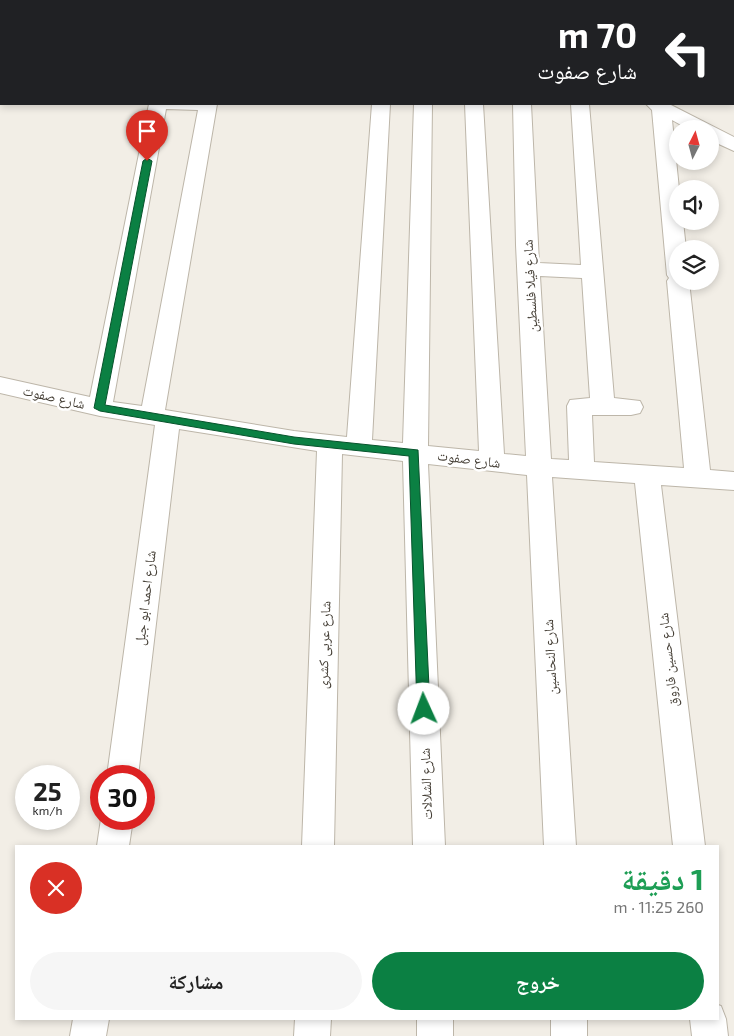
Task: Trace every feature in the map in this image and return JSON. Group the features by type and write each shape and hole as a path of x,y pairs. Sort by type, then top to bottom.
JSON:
{"street":[{"path":"100,408 158,105"},
{"name":"شارع احمد ابو جبل","path":"123,765 160,418 208,105"},
{"path":"359,448 381,105"},
{"name":"شارع الشلالات","path":"423,105 415,453 429,845"},
{"path":"474,105 492,462"},
{"name":"شارع فيلا فلسطين","path":"522,105 540,467"},
{"path":"580,105 603,406"},
{"path":"658,105 686,120"},
{"path":"658,105 674,240"},
{"path":"719,137 734,145"},
{"path":"529,269 594,272"},
{"path":"679,290 698,478"},
{"name":"شارع صفوت","path":"0,385 100,408 294,440 540,467 734,481"},
{"path":"582,470 578,408 580,406 631,407"},
{"name":"شارع عربى كشرى","path":"318,845 330,444"},
{"name":"شارع النحاسين","path":"540,467 560,845"},
{"name":"شارع حسين فاروق","path":"647,474 688,845"},
{"path":"113,845 115,830"},
{"path":"88,1036 91,1020"},
{"path":"312,1036 313,1020"},
{"path":"435,1020 435,1036"},
{"path":"568,1020 569,1036"},
{"path":"708,1020 710,1036"}],"route":[{"path":"147,161 100,408 294,440 415,453 424,709"}]}
